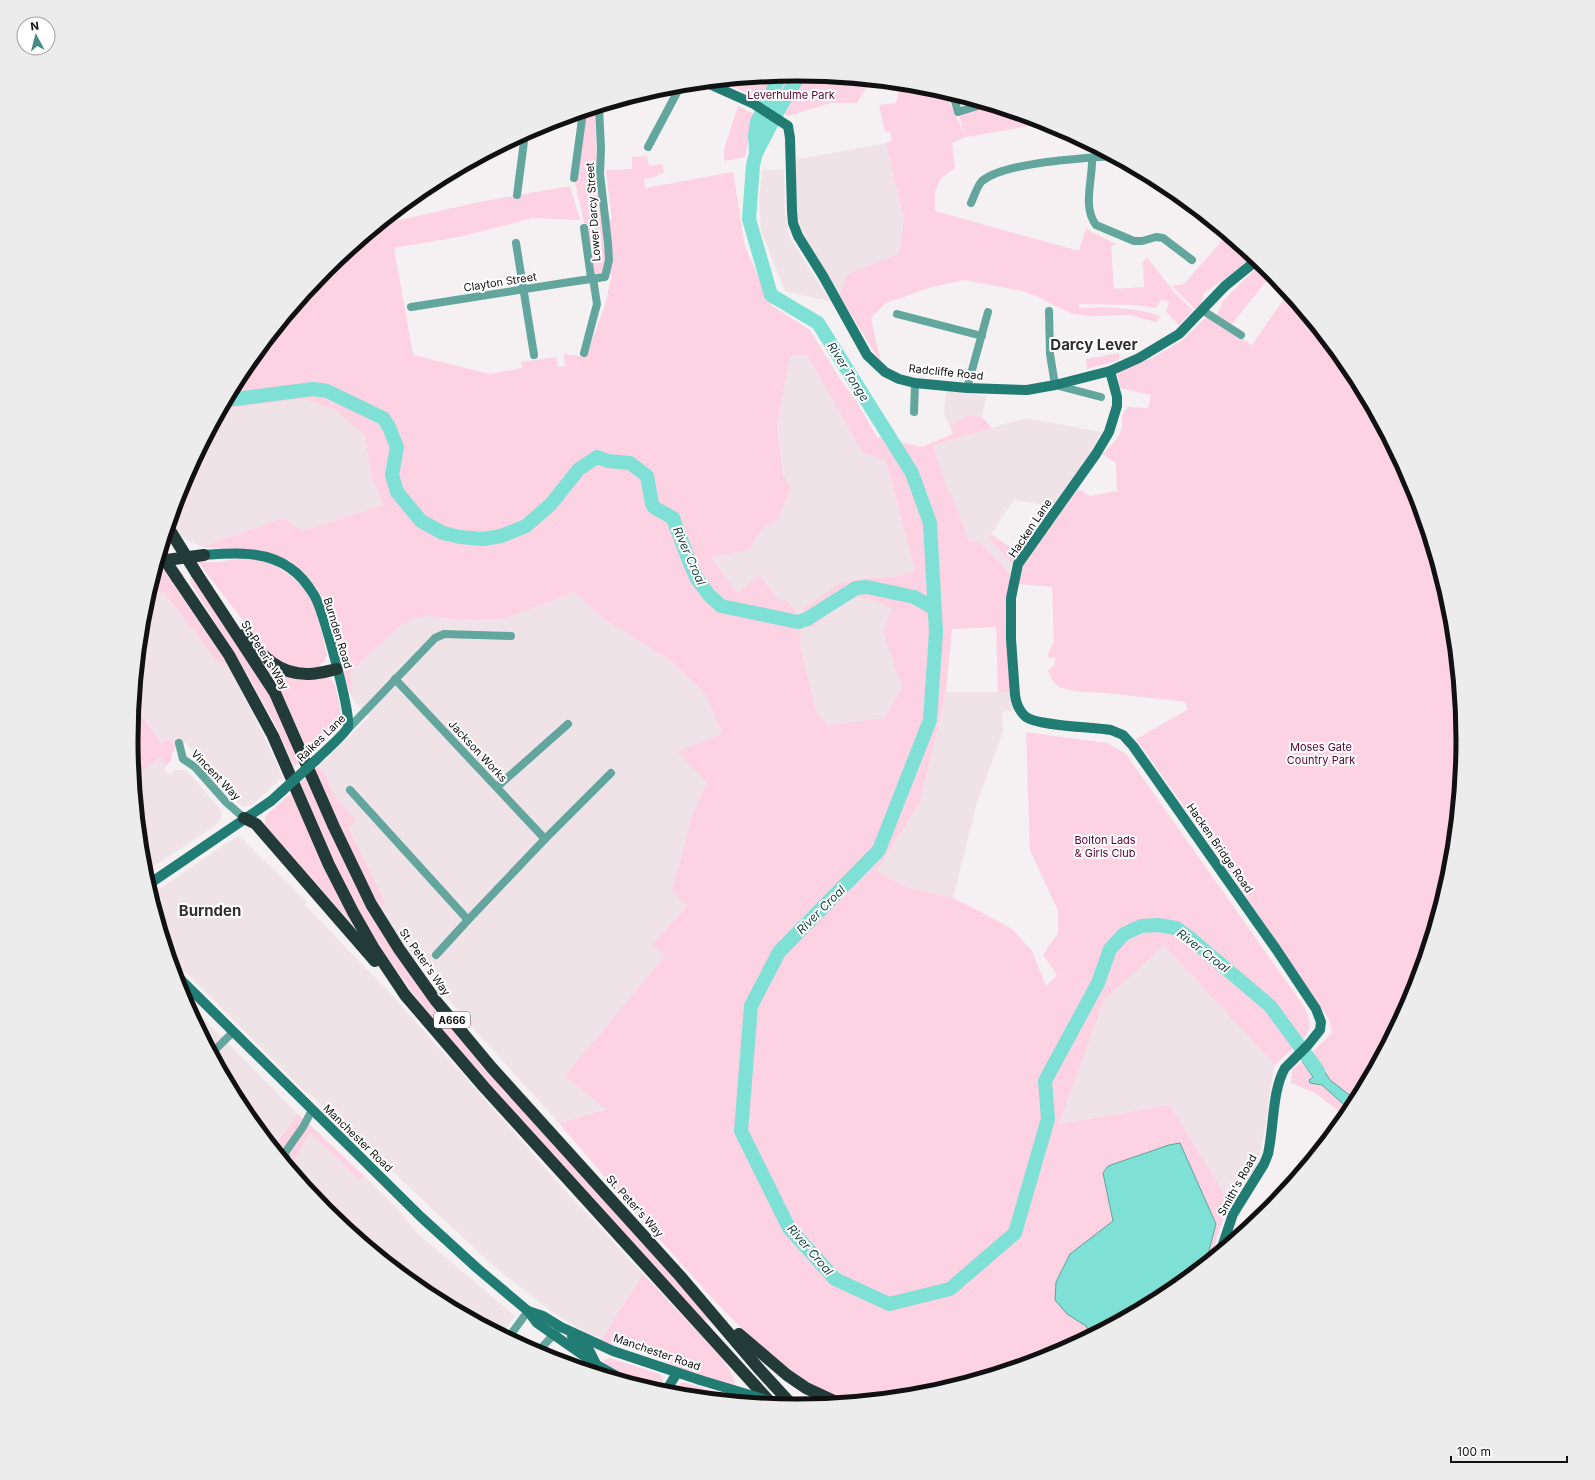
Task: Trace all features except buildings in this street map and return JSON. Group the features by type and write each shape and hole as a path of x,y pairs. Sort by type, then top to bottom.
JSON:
{"highway":[{"name":"St. Peter's Way","path":"171,533 275,693 352,868 371,904 399,949 436,1001 492,1068 680,1276 786,1399"},
{"path":"164,560 204,555"},
{"name":"A666","path":"164,559 229,655 274,736 344,894 373,947 405,995 484,1087 768,1398"},
{"path":"200,577 249,640 270,662 284,670 296,673 310,674 337,669"},
{"path":"244,818 256,824 405,995"},
{"path":"680,1276 748,1344 786,1375 806,1388 828,1398"}],"main road":[{"name":"Radcliffe Road","path":"715,87 754,104 788,126 790,138 793,217 798,236 823,276 867,355 885,372 899,379 915,383 968,388 1027,390 1055,385 1110,371 1139,358 1162,345 1184,329 1225,286 1252,264"},
{"name":"Hacken Lane","path":"1021,713 1016,702 1015,695 1011,640 1011,598 1018,564 1096,454 1109,432 1118,406 1110,371"},
{"name":"Burnden Road","path":"204,555 236,553 252,554 278,561 289,567 300,576 314,595 319,606 337,669 349,719 348,729"},
{"name":"Hacken Bridge Road","path":"1021,713 1026,717 1039,722 1111,730 1123,736 1133,746 1273,944 1316,1009 1321,1022 1320,1030 1290,1062"},
{"name":"Raikes Lane","path":"154,881 271,801 348,729"},
{"name":"Manchester Road","path":"187,987 421,1217 478,1269 528,1311 537,1323 594,1367"},
{"name":"Smith's Road","path":"1224,1242 1233,1214 1264,1164 1269,1147 1280,1079 1284,1068 1290,1062"},
{"name":"Manchester Road","path":"528,1311 543,1316 561,1327 613,1351 677,1373 760,1398"},
{"path":"561,1327 589,1350 596,1367"},
{"path":"596,1367 605,1355 613,1351"},
{"path":"669,1386 677,1373"}],"street":[{"path":"648,148 678,93"},
{"path":"954,100 958,112 977,106"},
{"name":"Lower Darcy Street","path":"592,278 606,277 609,260 600,174 601,148 599,112"},
{"path":"574,178 582,117"},
{"path":"517,195 524,141"},
{"path":"971,203 981,182 1000,172 1025,165 1104,157"},
{"path":"1092,158 1089,201 1090,213 1096,225 1134,241 1142,241 1156,237 1163,238 1192,260"},
{"path":"584,228 597,304 584,353"},
{"path":"516,243 534,355"},
{"name":"Clayton Street","path":"411,307 592,278"},
{"path":"1049,311 1050,354 1055,385 1101,396"},
{"path":"1200,311 1241,335"},
{"path":"968,388 988,312"},
{"path":"897,314 982,336"},
{"path":"914,412 915,383"},
{"name":"Raikes Lane","path":"348,729 435,638 444,634 511,636"},
{"name":"Jackson Works","path":"395,679 545,839"},
{"path":"497,788 568,724"},
{"name":"Vincent Way","path":"179,743 182,759 195,767 226,802 244,818"},
{"path":"436,955 545,839 610,773"},
{"path":"350,790 468,920"},
{"path":"216,1049 233,1032"},
{"path":"285,1154 312,1110"},
{"path":"512,1334 528,1311"},
{"path":"542,1348 561,1327"}],"shaded area":[{"path":"886,143 904,220 899,255 880,262 839,295 802,232 796,211 793,160"},
{"path":"784,169 785,212 790,238 831,302 785,291 761,231 759,200 762,170"},
{"path":"790,354 807,355 862,452 886,461 915,570 901,576 866,578 841,582 812,628 851,597 871,599 892,609 895,663 902,688 884,718 828,725 816,712 800,643 801,628 760,575 737,593 711,557 749,550 763,527 778,519 791,488 783,475 777,426"},
{"path":"946,390 986,396 982,417 969,415 950,426 944,414"},
{"path":"302,399 335,410 365,435 371,474 383,505 302,531 283,518 202,547 176,534 181,509 189,488 206,449 228,408"},
{"path":"1026,418 1102,432 1087,458 1052,506 1014,500 988,538 1012,563 1010,574 981,543 969,541 951,494 948,492 933,445"},
{"path":"156,592 165,593 217,662 228,665 283,777 252,805 242,807 215,772 201,763 186,743 176,747 168,739 163,743 139,713 144,654"},
{"path":"575,592 601,617 671,661 704,692 723,733 707,782 693,813 687,906 652,943 665,956 566,1075 606,1108 559,1123 462,1016 432,978 421,958 415,962 381,909 385,902 349,827 355,820 337,800 325,774 318,766 369,717 353,700 349,672 401,625 413,619 426,616 462,620 503,619"},
{"path":"946,692 1010,692 1013,711 1002,712 1003,732 977,803 953,898 903,886 877,870 920,802"},
{"path":"160,756 166,766 164,769 170,775 176,770 185,770 191,775 219,808 221,813 221,820 215,826 151,868 144,826 140,772"},
{"path":"238,835 307,902 305,905 392,995 550,1174 643,1274 600,1342 552,1312 491,1264 311,1095 302,1089 178,965 173,952 156,891"},
{"path":"1164,944 1275,1065 1267,1118 1257,1168 1229,1202 1170,1105 1059,1124 1088,1040 1104,1000 1117,986"},
{"path":"198,1013 298,1114 277,1143 250,1106 227,1069 206,1031"},
{"path":"310,1133 360,1180 364,1176 398,1209 417,1233 515,1316 505,1330 468,1311 431,1288 396,1263 332,1206 293,1163"}],"green space":[{"name":"Leverhulme Park","path":"798,81 841,82 868,85 857,103 831,103 788,116 729,85 754,82"},
{"path":"900,90 949,99 964,133 958,112 977,106 1034,125 966,137 952,143 955,168 941,178 935,192 935,211 1079,251 1086,228 1093,233 1117,244 1111,246 1114,289 1144,287 1143,262 1147,257 1175,293 1193,310 1179,325 1166,312 1169,302 1161,300 1156,308 1136,305 1079,304 1079,308 1120,308 1150,313 1160,316 1157,322 1130,315 1086,316 1070,313 1036,296 1022,291 965,280 932,287 886,303 871,318 881,363 839,295 848,274 899,254 904,220 886,143 892,141 890,131 885,132 879,105 896,103"},
{"path":"738,106 754,114 745,157 724,161 724,149"},
{"name":"Bolton Lads & Girls Club","path":"595,113 597,172 602,220 612,219 606,170 632,169 632,157 647,156 649,166 662,164 664,173 644,179 645,188 733,172 745,247 772,306 810,330 840,379 857,402 877,437 922,447 953,434 950,426 969,415 982,417 992,428 933,445 948,492 951,494 969,541 981,543 1010,574 1006,626 1010,692 998,692 996,627 952,629 946,692 920,802 877,870 903,886 953,898 1012,929 1032,951 1046,986 1057,975 1043,955 1058,933 1058,911 1030,850 1026,732 1107,743 1125,753 1305,1008 1310,1023 1308,1032 1298,1044 1275,1065 1164,945 1104,1000 1059,1124 1170,1105 1229,1202 1214,1251 1208,1256 1216,1224 1180,1143 1169,1145 1108,1166 1103,1173 1113,1221 1070,1254 1067,1314 1086,1326 1089,1331 1050,1349 968,1377 884,1393 838,1398 805,1381 757,1344 712,1298 634,1211 559,1123 606,1109 565,1076 665,956 652,944 687,906 672,891 693,813 707,782 678,752 723,733 704,692 671,661 601,617 575,592 503,619 462,620 426,616 413,619 401,625 350,672 353,700 344,677 327,603 306,575 291,561 275,555 251,550 202,547 283,518 302,531 383,505 371,474 365,436 335,410 302,399 228,408 275,339 302,305 332,274 390,222 479,202 570,186 580,220 533,218 463,236 394,248 413,355 490,374 522,368 521,362 556,357 558,367 565,366 564,354 586,357 605,305 612,275 593,275 586,223 584,223 574,178 584,117","holes":["790,355 807,355 862,452 886,461 915,570 901,576 866,578 841,582 802,610 807,625 812,628 851,597 871,599 892,609 883,631 902,688 884,718 828,725 816,712 800,643 801,628 796,611 786,600 779,601 760,575 737,593 711,557 749,550 763,527 778,519 791,488 783,475 777,426"]},
{"path":"1224,238 1248,260 1230,275 1203,294 1202,303 1195,309 1172,286 1184,284"},
{"path":"1256,268 1268,279 1232,324 1217,315 1223,301"},
{"name":"Moses Gate Country Park","path":"1283,300 1298,311 1345,374 1389,449 1422,528 1444,611 1451,654 1455,697 1455,783 1451,826 1444,869 1422,952 1406,992 1389,1031 1368,1070 1351,1096 1330,1080 1312,1052 1332,1033 1329,1019 1213,848 1136,739 1187,710 1186,702 1107,693 1081,692 1061,688 1053,682 1048,670 1055,663 1055,657 1048,658 1048,654 1054,641 1052,587 1017,584 1023,565 1078,489 1090,496 1117,491 1116,463 1102,454 1120,434 1125,410 1128,407 1148,408 1151,395 1120,388 1117,372 1154,357 1183,340 1206,317 1252,345"},
{"path":"1119,353 1119,360 1087,369 1086,359"},
{"path":"181,509 176,534 173,529"},
{"path":"991,534 1020,554 1012,563 988,538"},
{"path":"240,558 259,560 273,565 288,574 301,585 314,606 327,654 324,662 319,666 308,669 296,668 280,662 267,652 198,562 219,562"},
{"path":"162,567 228,665 217,662 165,593 156,592"},
{"path":"193,577 269,694 301,760 294,767 275,724 251,681 189,580"},
{"path":"259,658 330,678 334,682 340,709 338,725 330,737 310,756 294,720"},
{"path":"139,713 162,743 168,739 176,747 172,753 171,761 166,766 160,757 140,773 138,740"},
{"path":"318,766 325,774 337,800 356,820 349,828 385,902 381,909 358,867 315,770"},
{"path":"308,775 366,904 558,1146 708,1317 709,1321 702,1319 492,1088 456,1047 405,983 363,919 329,851 300,782"},
{"path":"293,792 360,933 265,826 265,816"},
{"path":"1302,1061 1313,1077 1345,1106 1340,1113 1315,1093 1291,1083 1292,1070"},
{"path":"298,1114 304,1120 283,1150 277,1143"},
{"path":"309,1124 364,1176 360,1180 310,1133 293,1163 289,1154"},
{"path":"643,1274 724,1360 735,1381 733,1386 670,1366 659,1357 629,1347 600,1342"},
{"path":"609,1358 660,1374 663,1380 662,1385 622,1376 606,1366 604,1360"},
{"path":"684,1382 724,1395 677,1387 680,1383"}],"water":[{"path":"1312,1052 1330,1080 1351,1096 1345,1106 1322,1085 1310,1083 1309,1080 1313,1077 1302,1061"},
{"path":"1180,1143 1216,1224 1208,1256 1164,1288 1127,1311 1089,1331 1086,1326 1067,1314 1055,1300 1056,1282 1070,1254 1113,1221 1103,1173 1108,1166 1169,1145"}],"waterway":[{"name":"River Tonge","path":"756,152 755,136 757,122 777,81"},
{"name":"River Croal","path":"796,81 780,107 756,153 753,165 749,219 771,295 818,323 912,473 930,523 936,632 930,720 879,850 779,952 751,1006 741,1131 789,1228 835,1279 889,1304 950,1289 1015,1233 1048,1119 1045,1081 1098,983 1110,949 1124,934 1141,926 1158,925 1176,928 1190,938 1270,1006 1318,1071"},
{"name":"River Croal","path":"234,399 313,389 327,391 383,418 389,427 397,447 392,475 397,492 421,521 443,533 460,537 483,539 501,536 526,526 551,504 579,469 597,457 608,461 630,463 647,476 652,504 655,508 673,518 697,579 709,595 721,606 798,622 807,619 856,588 867,587 914,597 934,608"}],"district":[{"name":"Darcy Lever","path":"1094,345"},
{"name":"Burnden","path":"210,911"}]}
